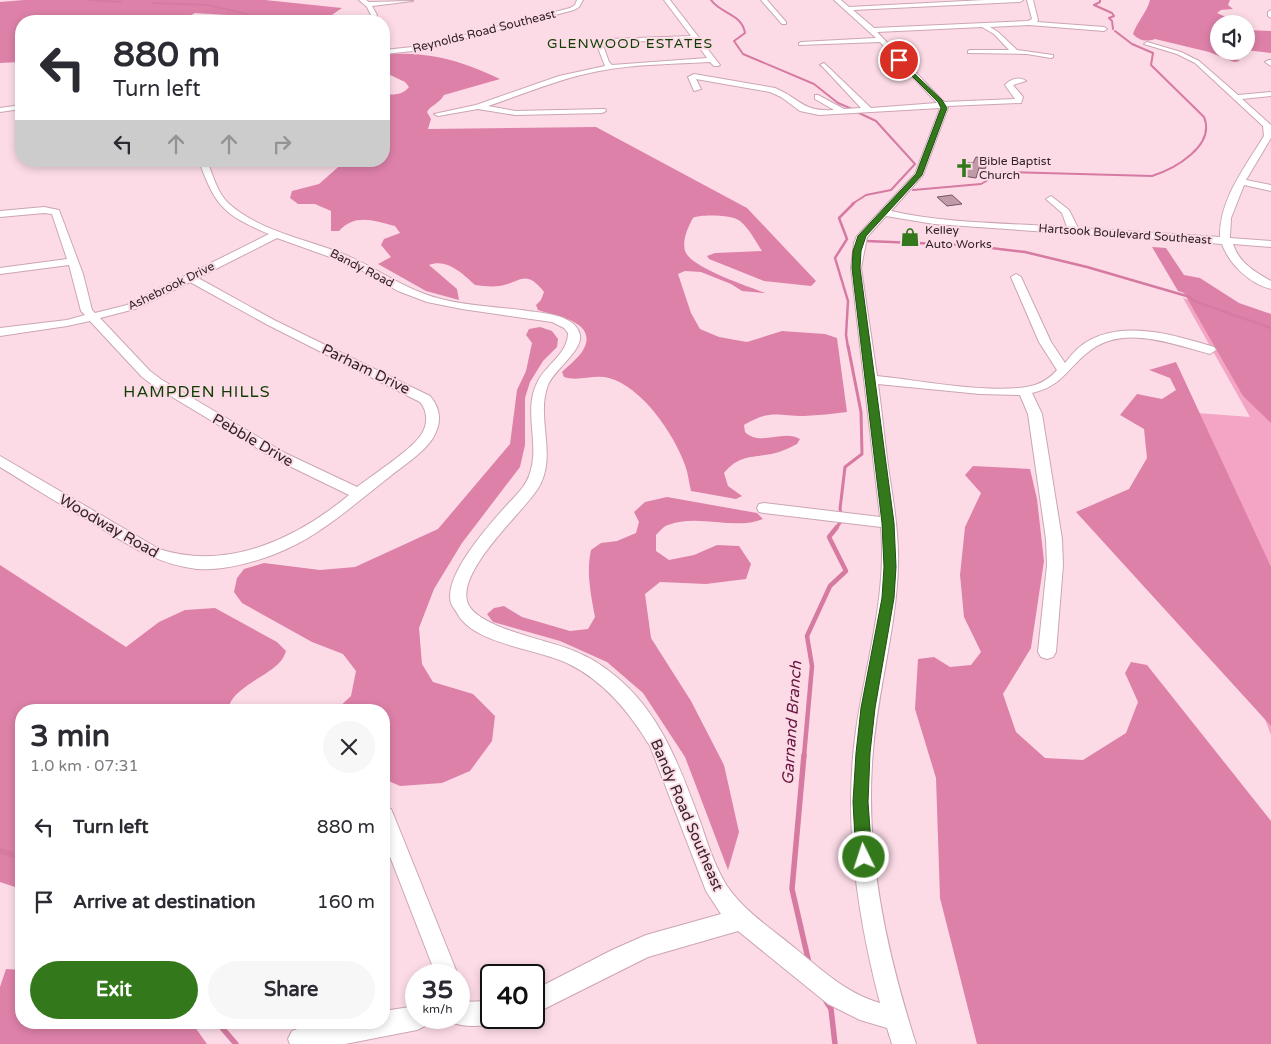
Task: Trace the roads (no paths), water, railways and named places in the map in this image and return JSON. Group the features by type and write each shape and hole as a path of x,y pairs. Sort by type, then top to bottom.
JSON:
{"street":[{"path":"362,0 369,4 373,15"},
{"path":"369,4 409,0"},
{"name":"Reynolds Road Southeast","path":"390,51 422,48 572,9 577,6 580,0"},
{"path":"667,0 720,70"},
{"path":"764,0 784,22"},
{"path":"836,0 872,30 943,105 944,113 922,169 912,184 862,236 857,251 856,268 888,523 890,567 888,598 868,708 863,753 861,802 870,908 884,976 904,1044"},
{"path":"846,8 1020,0"},
{"path":"1029,23 1035,20 1030,0"},
{"path":"872,30 1029,23 1104,30"},
{"path":"983,25 996,33 1015,52"},
{"path":"610,41 697,38"},
{"path":"801,44 880,40"},
{"path":"1147,44 1192,59 1237,97 1271,94"},
{"path":"600,48 606,63 611,67"},
{"path":"970,52 1015,52 1051,56"},
{"path":"438,114 478,107 562,78 611,67 712,60"},
{"path":"824,64 864,107 870,110"},
{"path":"728,74 746,79"},
{"path":"697,89 692,77 694,76 772,90 784,95 810,112 818,113 1018,101 1018,97 1009,86 1012,82 1022,81"},
{"path":"818,97 842,111"},
{"name":"Hartsook Boulevard Southeast","path":"884,212 914,219 1225,241 1226,215 1269,133 1269,129 1263,120 1237,97"},
{"path":"478,107 515,113 602,111"},
{"path":"0,110 15,108"},
{"name":"Bandy Road","path":"205,167 216,194 224,203 252,224 335,254 405,290 429,300 555,319"},
{"path":"1242,182 1271,188"},
{"path":"1052,198 1066,212 1074,231"},
{"name":"Pebble Drive","path":"0,214 44,210 56,212 85,297 87,311 146,374 280,456 359,494"},
{"name":"Ashebrook Drive","path":"0,332 92,318 131,307 277,234"},
{"path":"1271,244 1225,241 1237,264 1250,276 1271,286"},
{"path":"0,271 73,261"},
{"path":"1016,277 1045,342 1064,371"},
{"name":"Parham Drive","path":"191,278 270,322 417,394 430,404 433,410 433,421 427,437 359,494"},
{"name":"Bandy Road Southeast","path":"555,319 570,326 574,331 576,340 569,352 552,367 542,384 537,414 542,456 538,475 532,486 481,547 466,569 460,580 459,600 469,618 478,625 544,646 587,665 613,684 636,708 667,762 715,886 742,919 826,988 854,1006 896,1019"},
{"path":"870,379 998,392 1025,391 1051,383 1059,378 1088,345 1114,336 1156,336 1183,341 1210,350"},
{"path":"1025,391 1035,414 1054,539 1055,565 1047,652"},
{"name":"Woodway Road","path":"0,461 154,553 178,561 199,563 237,560 274,548 316,527 359,494"},
{"path":"764,508 888,523"},
{"path":"390,831 443,964"},
{"path":"545,997 633,952 670,938 742,919"},
{"path":"390,1022 405,1020"},
{"path":"300,1039 324,1038 359,1029"}],"waterway":[{"path":"87,0 121,2"},
{"name":"Garnand Branch","path":"711,0 715,5 736,18 743,27 745,33 734,41 743,54 814,84 838,103 852,109"},
{"path":"1100,0 1100,2 1094,5 1112,13 1114,16 1109,18 1112,21 1113,29"},
{"path":"153,3 208,5 247,14"},
{"path":"913,190 981,184 1002,172 1152,176 1171,168 1191,155 1199,147 1204,137 1206,128 1204,117 1151,65 1153,53 1132,44 1115,31"},
{"name":"Garnand Branch","path":"852,204 866,195 891,190 915,164 876,121 859,113"},
{"name":"Garnand Branch","path":"848,347 846,335 848,301 835,258 847,239 839,218 854,203"},
{"path":"866,241 966,245 1025,252 1087,267 1190,297 1194,301 1271,328"},
{"name":"Garnand Branch","path":"836,528 843,519 840,509 845,467 862,454 861,412 848,346"},
{"name":"Garnand Branch","path":"804,756 812,666 807,636 830,586 846,571 829,537 837,527"},
{"name":"Garnand Branch","path":"804,755 792,889 809,963"},
{"path":"0,851 15,855"},
{"name":"Garnand Branch","path":"826,1001 831,1009 835,1044"},
{"path":"223,1029 236,1044"}],"place":[{"name":"Bible Baptist Church","path":"964,168"},
{"name":"Kelley Auto Works","path":"910,237"}],"district":[{"name":"GLENWOOD ESTATES","path":"630,43"},
{"name":"HAMPDEN HILLS","path":"197,392"}]}
